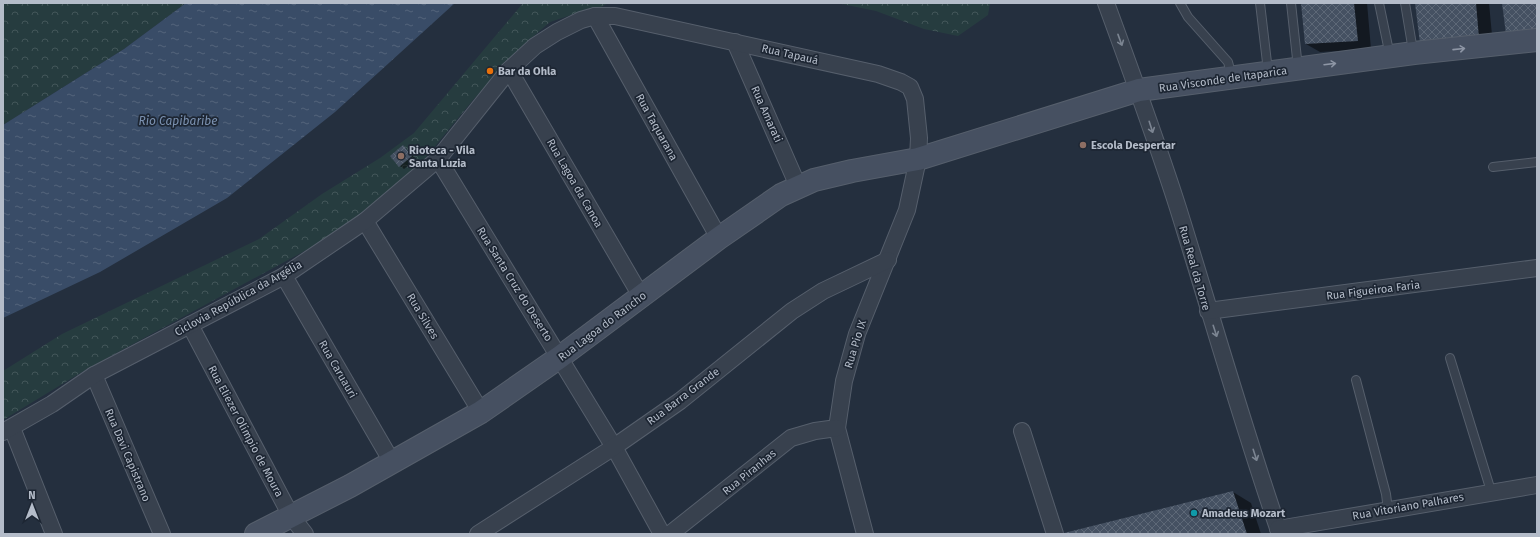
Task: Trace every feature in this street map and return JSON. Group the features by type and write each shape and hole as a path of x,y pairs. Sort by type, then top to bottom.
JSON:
{"street":[{"name":"Rua Real da Torre","path":"1106,3 1139,90 1178,209 1208,311 1279,531"},
{"name":"Rua Tapauá","path":"595,16 615,16 878,74 901,82 910,87 915,99 919,138 918,159"},
{"name":"Ciclovia República da Argélia","path":"7,430 52,404 94,375 284,276 365,221 438,159 509,70 535,46 580,20 595,16"},
{"name":"Rua Taquarana","path":"595,16 719,238"},
{"name":"Rua Visconde de Itaparica","path":"918,159 1139,90 1390,56 1537,40"},
{"name":"Rua Amarati","path":"735,42 798,186"},
{"name":"Rua Lagoa da Canoa","path":"509,70 642,296"},
{"name":"Rua Santa Cruz do Deserto","path":"438,159 614,447 662,534"},
{"name":"Rua Lagoa do Rancho","path":"256,534 350,486 481,412 560,357 719,238 798,186 814,180 852,171 918,159"},
{"name":"Rua Pio IX","path":"864,534 837,428 844,381 857,334 907,210 918,159"},
{"name":"Rua Silves","path":"365,221 481,412"},
{"name":"Rua Barra Grande","path":"478,534 614,447 680,401 792,311 823,291 888,260"},
{"name":"Rua Figueiroa Faria","path":"1208,311 1537,268"},
{"name":"Rua Caruauri","path":"284,276 392,462"},
{"name":"Rua Eliezer Olímpio de Moura","path":"190,326 291,516 305,534"},
{"name":"Rua Davi Capistrano","path":"94,375 162,534"},
{"name":"Rua Piranhas","path":"670,534 791,438 815,430 837,428"},
{"path":"7,430 54,534"},
{"path":"1022,430 1055,534"},
{"name":"Rua Vitoriano Palhares","path":"1279,531 1491,491 1537,485"}],"lane":[{"path":"1180,3 1188,17 1228,62 1232,77"},
{"path":"1260,3 1268,72"},
{"path":"1291,3 1298,68"},
{"path":"1379,3 1390,56"},
{"path":"1405,3 1414,54"},
{"path":"1492,167 1537,162"},
{"path":"1450,358 1491,491"},
{"path":"1356,380 1386,494 1388,510"}],"green space":[{"path":"3,3 186,3 124,49 3,125"},
{"path":"523,3 608,3 600,8 583,11 550,22 519,49 473,100 396,194 347,228 87,369 3,420 3,371 62,334 259,239 322,194 380,158 414,133"},
{"path":"837,3 990,3 988,15 958,36 924,29 876,11"}],"water":[{"name":"Rio Capibaribe","path":"186,3 455,3 335,112 227,198 100,272 3,318 3,125 124,49"}],"building":[{"path":"1301,3 1354,3 1358,41 1305,44"},
{"path":"1415,3 1476,3 1479,38 1420,43"},
{"path":"1502,3 1537,3 1537,30 1506,34"},
{"name":"Rioteca - Vila Santa Luzia","path":"403,145 412,156 399,167 390,156"},
{"name":"Amadeus Mozart","path":"1233,491 1247,534 1064,534 1064,533"}],"place":[{"name":"Bar da Ohla","path":"490,71"},
{"name":"Escola Despertar","path":"1083,145"},
{"name":"Rioteca - Vila Santa Luzia","path":"401,156"},
{"name":"Amadeus Mozart","path":"1194,513"}]}
